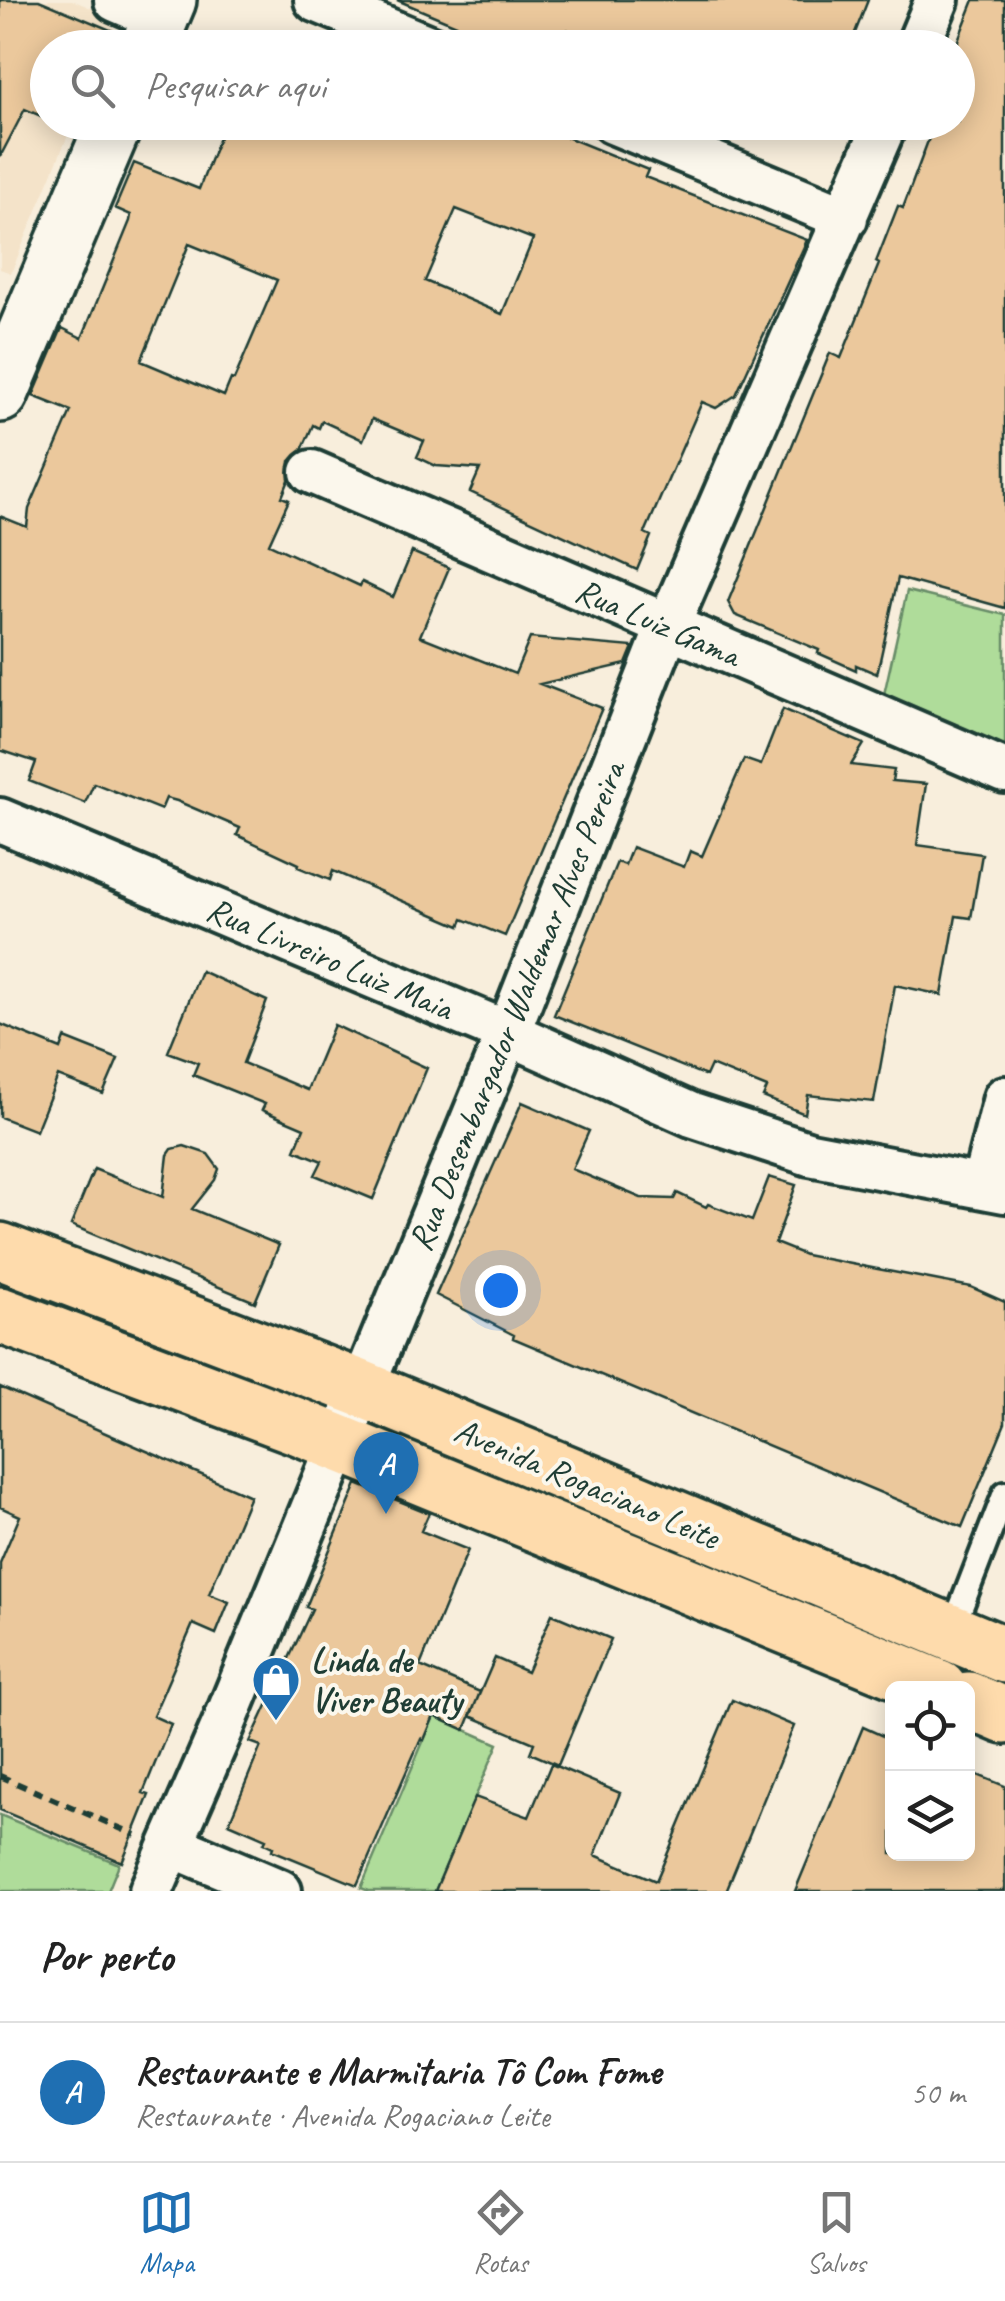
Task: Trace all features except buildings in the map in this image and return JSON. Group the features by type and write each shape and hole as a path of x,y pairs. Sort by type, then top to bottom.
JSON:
{"main road":[{"name":"Avenida Rogaciano Leite","path":"0,1251 360,1388 1005,1655"},
{"name":"Avenida Rogaciano Leite","path":"0,1315 338,1443 922,1681"},
{"path":"975,1703 1005,1716"}],"street":[{"path":"316,0 388,30"},
{"path":"924,30 937,0"},
{"path":"0,394 107,140"},
{"path":"657,140 846,218"},
{"name":"Rua Desembargador Waldemar Alves Pereira","path":"152,1891 224,1726 508,1033 668,626 878,140"},
{"name":"Rua Luiz Gama","path":"312,472 1005,772"},
{"name":"Rua Livreiro Luiz Maia","path":"0,820 508,1033 692,1115 810,1154 994,1189"},
{"path":"994,1189 1005,1098"},
{"path":"170,1845 280,1891"}],"lane":[{"path":"951,1633 1005,1493"}],"path":[{"path":"0,1776 140,1837 170,1845"}],"shaded area":[{"path":"0,0 72,0 103,13 113,28 30,30 30,140 66,140 11,273 0,269"}],"green space":[{"path":"907,591 1005,615 1005,759 881,708"},
{"path":"434,1716 498,1744 435,1891 361,1888"},
{"path":"0,1815 119,1864 108,1891 0,1891"}],"place":[{"name":"Restaurante e Marmitaria Tô Com Fome","path":"386,1514"},
{"name":"Linda de Viver Beauty","path":"276,1722"}]}
